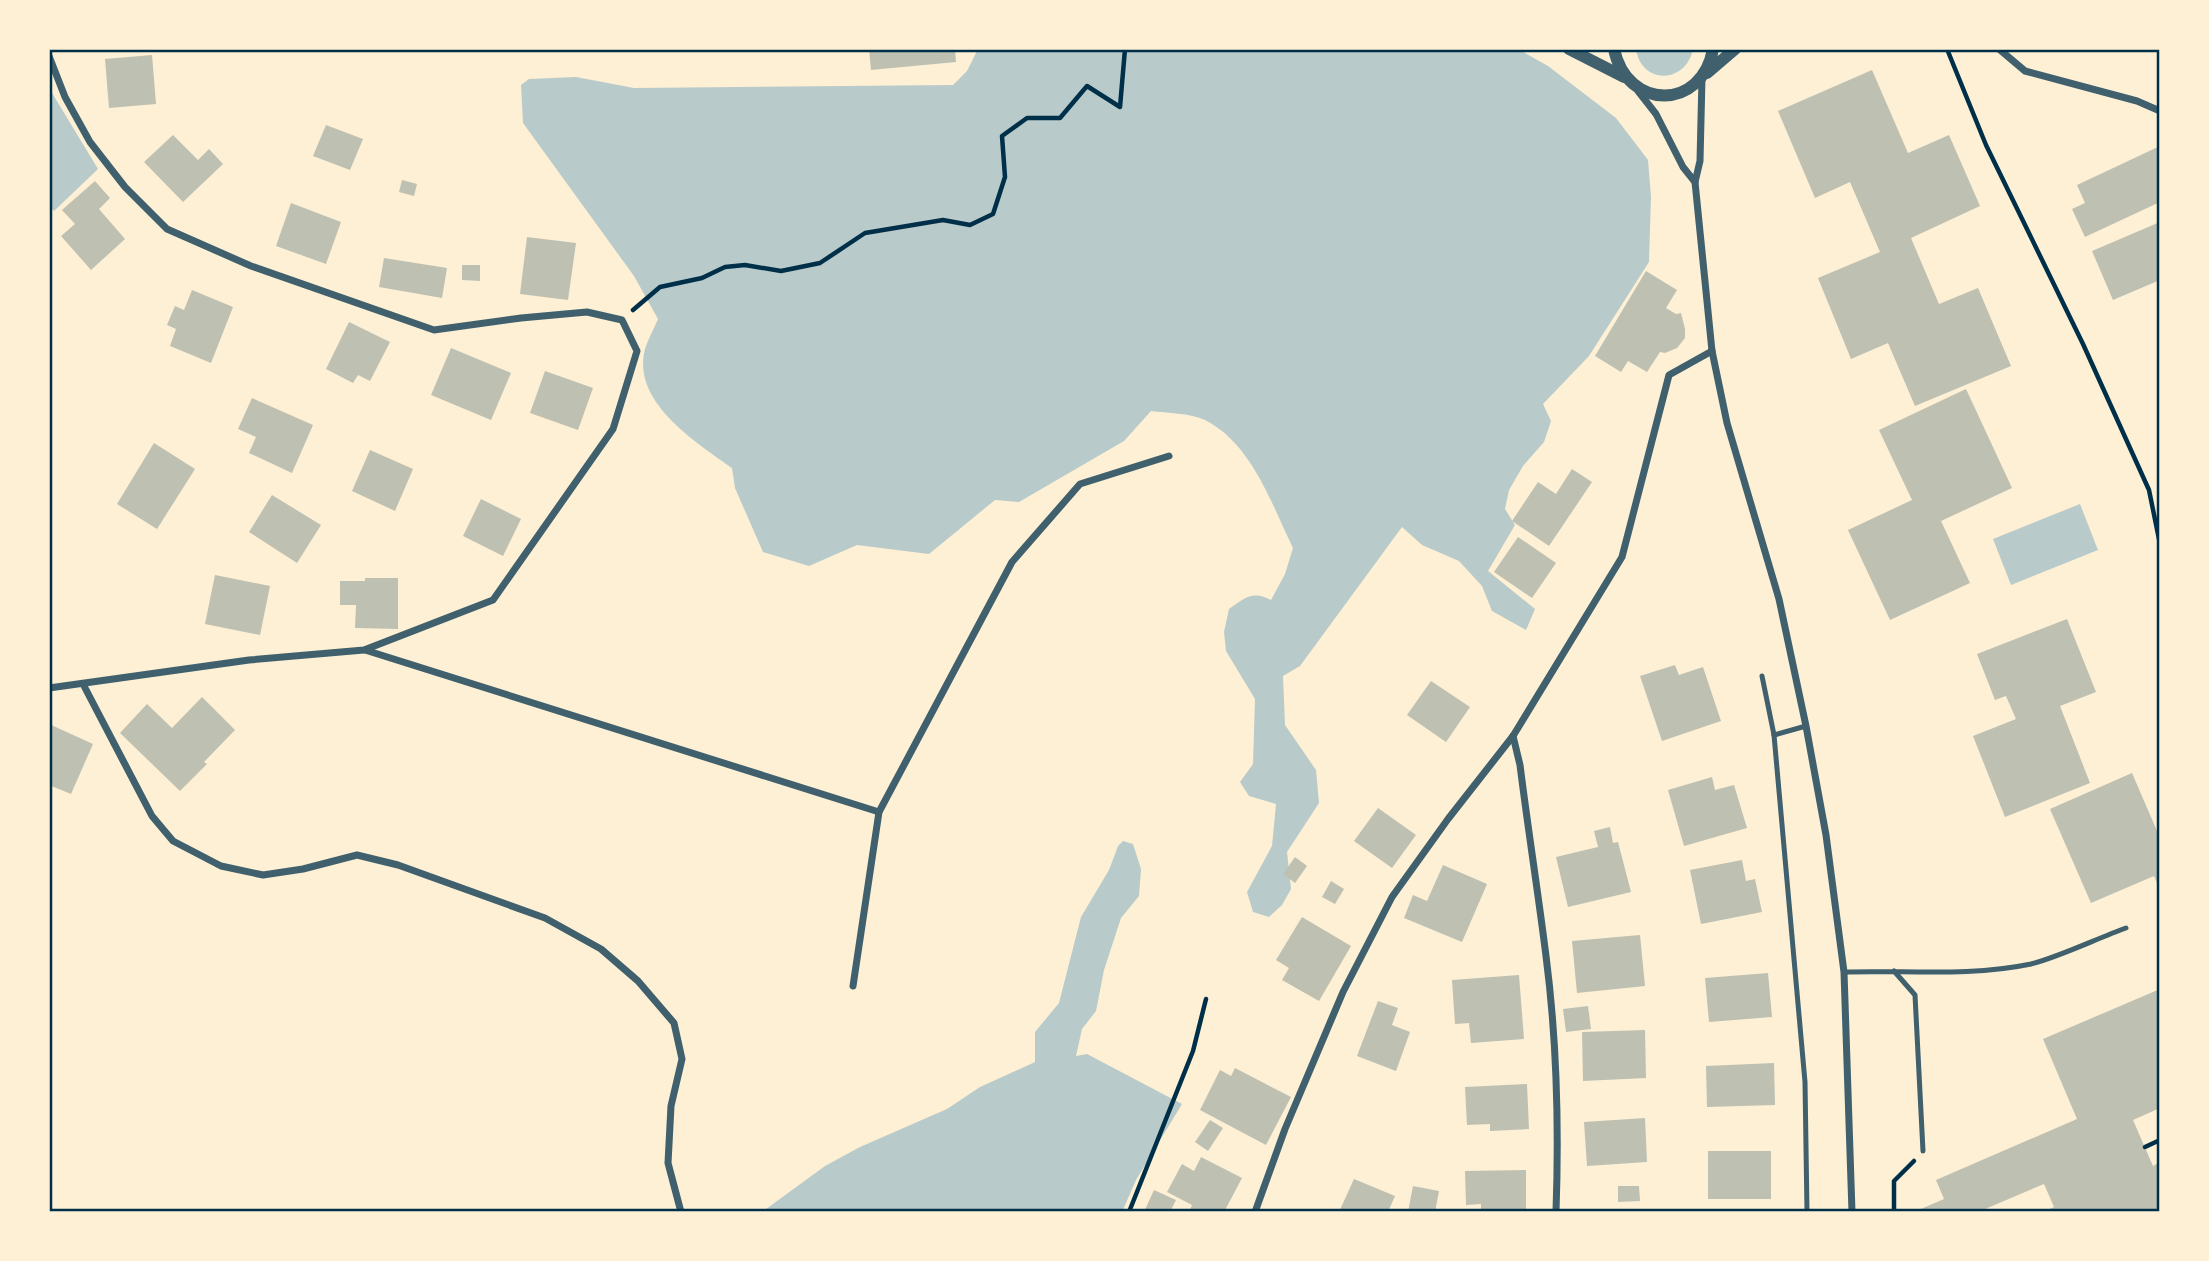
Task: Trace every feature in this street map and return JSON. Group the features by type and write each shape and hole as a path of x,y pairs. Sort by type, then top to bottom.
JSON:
{"street":[{"path":"1569,49 1624,76 1635,86 1656,114 1683,167 1695,182"},
{"path":"1614,49 1624,76"},
{"path":"1713,49 1710,65 1702,78 1700,161 1695,182 1712,351 1727,423 1779,599 1826,835 1844,972 1852,1212"},
{"path":"1635,86 1662,96 1677,93 1691,87 1735,49"},
{"path":"1999,49 2025,71 2137,101 2160,111"},
{"path":"49,56 65,97 90,142 125,187 167,229 251,266 434,330 587,312 622,320 637,351 612,429 492,600 364,650 249,660 49,688"},
{"path":"1255,1212 1285,1129 1343,992 1392,897 1448,818 1513,736 1622,557 1669,375 1712,351"},
{"path":"853,986 879,812 1012,562 1080,484 1169,456"},
{"path":"364,650 879,812"},
{"path":"83,684 152,816 173,841 185,848 221,866 263,875 303,869 357,855 398,865 545,918 601,949 638,981 674,1023 682,1059 671,1106 667,1163 681,1212"},
{"path":"1513,736 1520,765 1553,1024 1558,1141 1556,1212"}],"lane":[{"path":"1762,676 1774,735 1805,1082 1807,1212"},
{"path":"1774,735 1806,726"},
{"path":"1844,972 1964,973 2033,963 2126,928"},
{"path":"1894,971 1915,995 1923,1152"}],"path":[{"path":"622,320 660,287 702,278 726,267 745,265 781,271 820,263 865,233 943,220 970,225 993,214 1005,177 1002,136 1027,118 1060,118 1087,86 1120,107 1125,49"},
{"path":"1947,49 1986,145 2083,344 2148,490 2160,544"},
{"path":"1129,1212 1193,1051 1206,999"},
{"path":"2144,1147 2160,1140"},
{"path":"1894,1212 1894,1181 1923,1152"}],"shaded area":[{"path":"978,49 1518,49 1548,66 1616,118 1648,160 1651,197 1649,262 1589,356 1543,404 1551,421 1544,442 1523,466 1509,490 1505,509 1515,525 1488,571 1535,609 1526,630 1492,611 1482,586 1459,561 1422,545 1402,527 1300,666 1283,676 1285,725 1316,770 1319,803 1287,852 1291,889 1282,905 1269,917 1253,912 1247,892 1272,846 1276,804 1249,796 1240,782 1253,764 1255,699 1226,651 1224,632 1229,609 1249,597 1259,596 1271,600 1285,574 1293,548 1258,476 1235,444 1205,420 1151,411 1124,441 1019,502 995,500 929,554 857,545 809,566 763,552 735,488 732,468 670,419 648,386 643,368 645,349 658,319 634,276 523,123 521,85 529,79 576,77 634,88 953,85 967,71"},
{"path":"1636,49 1693,49 1689,61 1682,69 1664,76 1646,69"},
{"path":"49,88 98,169 54,211 49,206"},
{"path":"2080,504 2098,550 2011,585 1993,539"},
{"path":"1123,841 1133,844 1141,869 1139,896 1121,918 1104,970 1096,1011 1082,1029 1076,1056 1087,1054 1182,1104 1136,1180 1122,1212 762,1212 825,1166 860,1147 947,1109 980,1087 1035,1062 1035,1032 1059,1003 1081,917"}],"building":[{"path":"869,49 955,49 956,62 871,70"},
{"path":"152,55 156,104 109,108 105,59"},
{"path":"1872,70 1908,153 1949,135 1980,206 1911,238 1939,304 1978,288 2011,366 1915,406 1888,343 1851,359 1818,278 1880,252 1850,182 1815,198 1778,111"},
{"path":"326,125 363,139 350,170 313,156"},
{"path":"173,135 198,160 209,149 223,164 183,202 144,162"},
{"path":"2160,146 2160,202 2085,237 2072,209 2085,203 2077,185"},
{"path":"402,180 417,184 414,196 399,192"},
{"path":"95,181 110,198 99,209 125,239 91,270 61,236 75,224 62,210"},
{"path":"291,203 341,222 326,264 276,246"},
{"path":"2160,222 2160,280 2113,300 2092,251"},
{"path":"527,237 576,243 568,300 520,294"},
{"path":"384,258 447,268 442,298 379,287"},
{"path":"462,265 480,265 480,281 462,280"},
{"path":"1646,271 1677,290 1666,308 1676,314 1681,313 1685,338 1677,348 1665,353 1660,352 1647,372 1628,361 1621,372 1595,356"},
{"path":"192,290 233,307 211,363 170,346 176,329 167,325 175,306 184,310"},
{"path":"349,322 390,342 370,381 358,375 353,383 326,369"},
{"path":"451,348 511,373 491,420 431,395"},
{"path":"545,371 593,388 578,430 530,413"},
{"path":"1966,389 2012,488 1941,521 1970,583 1890,620 1848,530 1912,500 1879,430"},
{"path":"252,398 313,425 292,473 249,453 256,437 238,429"},
{"path":"154,443 195,469 157,529 117,504"},
{"path":"370,450 413,469 395,511 352,491"},
{"path":"1572,469 1592,482 1549,546 1512,521 1538,482 1556,494"},
{"path":"272,495 321,525 297,563 249,532"},
{"path":"481,499 521,519 503,556 463,536"},
{"path":"1518,537 1556,563 1532,598 1494,572"},
{"path":"215,575 270,586 260,635 205,624"},
{"path":"365,578 398,578 398,629 355,628 356,605 340,605 340,581 365,581"},
{"path":"2067,619 2096,692 2060,706 2090,783 2005,817 1973,736 2016,719 2006,696 1995,700 1977,654"},
{"path":"1675,665 1679,675 1703,667 1721,721 1662,741 1640,676"},
{"path":"1431,681 1470,707 1446,742 1407,715"},
{"path":"202,697 235,730 180,791 120,733 147,704 172,728"},
{"path":"49,724 93,744 71,794 49,785"},
{"path":"2132,773 2160,838 2160,890 2154,876 2091,903 2050,809"},
{"path":"1712,777 1715,790 1734,785 1747,828 1684,846 1668,790"},
{"path":"1378,808 1416,835 1392,868 1354,841"},
{"path":"1610,827 1613,843 1618,842 1631,892 1568,907 1556,857 1598,847 1594,831"},
{"path":"1295,857 1307,866 1295,883 1283,874"},
{"path":"1742,860 1746,881 1755,879 1762,912 1701,924 1690,870"},
{"path":"1443,865 1487,884 1462,942 1404,918 1413,895 1427,901"},
{"path":"1331,881 1344,889 1335,904 1322,897"},
{"path":"1302,917 1351,946 1319,1001 1282,980 1289,968 1276,960"},
{"path":"1640,935 1645,986 1577,993 1572,941"},
{"path":"1768,973 1772,1017 1709,1022 1705,978"},
{"path":"1519,975 1524,1039 1471,1043 1469,1023 1455,1024 1452,980"},
{"path":"2160,989 2160,1108 2133,1120 2153,1166 2160,1162 2160,1212 2044,1212 2054,1207 2044,1184 1978,1212 1914,1212 1944,1199 1936,1180 2077,1119 2043,1039"},
{"path":"1378,1001 1398,1008 1392,1025 1410,1032 1396,1071 1357,1056"},
{"path":"1588,1006 1591,1029 1566,1032 1563,1009"},
{"path":"1645,1030 1646,1078 1583,1081 1582,1032"},
{"path":"1774,1063 1775,1105 1707,1107 1706,1066"},
{"path":"1235,1068 1291,1097 1266,1145 1200,1110 1220,1070 1231,1076"},
{"path":"1527,1084 1529,1129 1490,1131 1490,1124 1467,1125 1465,1087"},
{"path":"1645,1118 1647,1162 1587,1166 1584,1122"},
{"path":"1210,1120 1223,1128 1208,1151 1195,1142"},
{"path":"1708,1151 1771,1151 1771,1199 1708,1199"},
{"path":"1201,1157 1242,1178 1224,1212 1189,1212 1192,1205 1167,1192 1182,1164 1194,1171"},
{"path":"1526,1170 1526,1211 1481,1211 1481,1204 1466,1205 1465,1171"},
{"path":"1354,1179 1395,1196 1388,1212 1339,1212"},
{"path":"1413,1186 1439,1191 1435,1212 1408,1212"},
{"path":"1618,1186 1639,1186 1640,1201 1618,1202"},
{"path":"1154,1190 1176,1200 1170,1212 1144,1212"}]}
